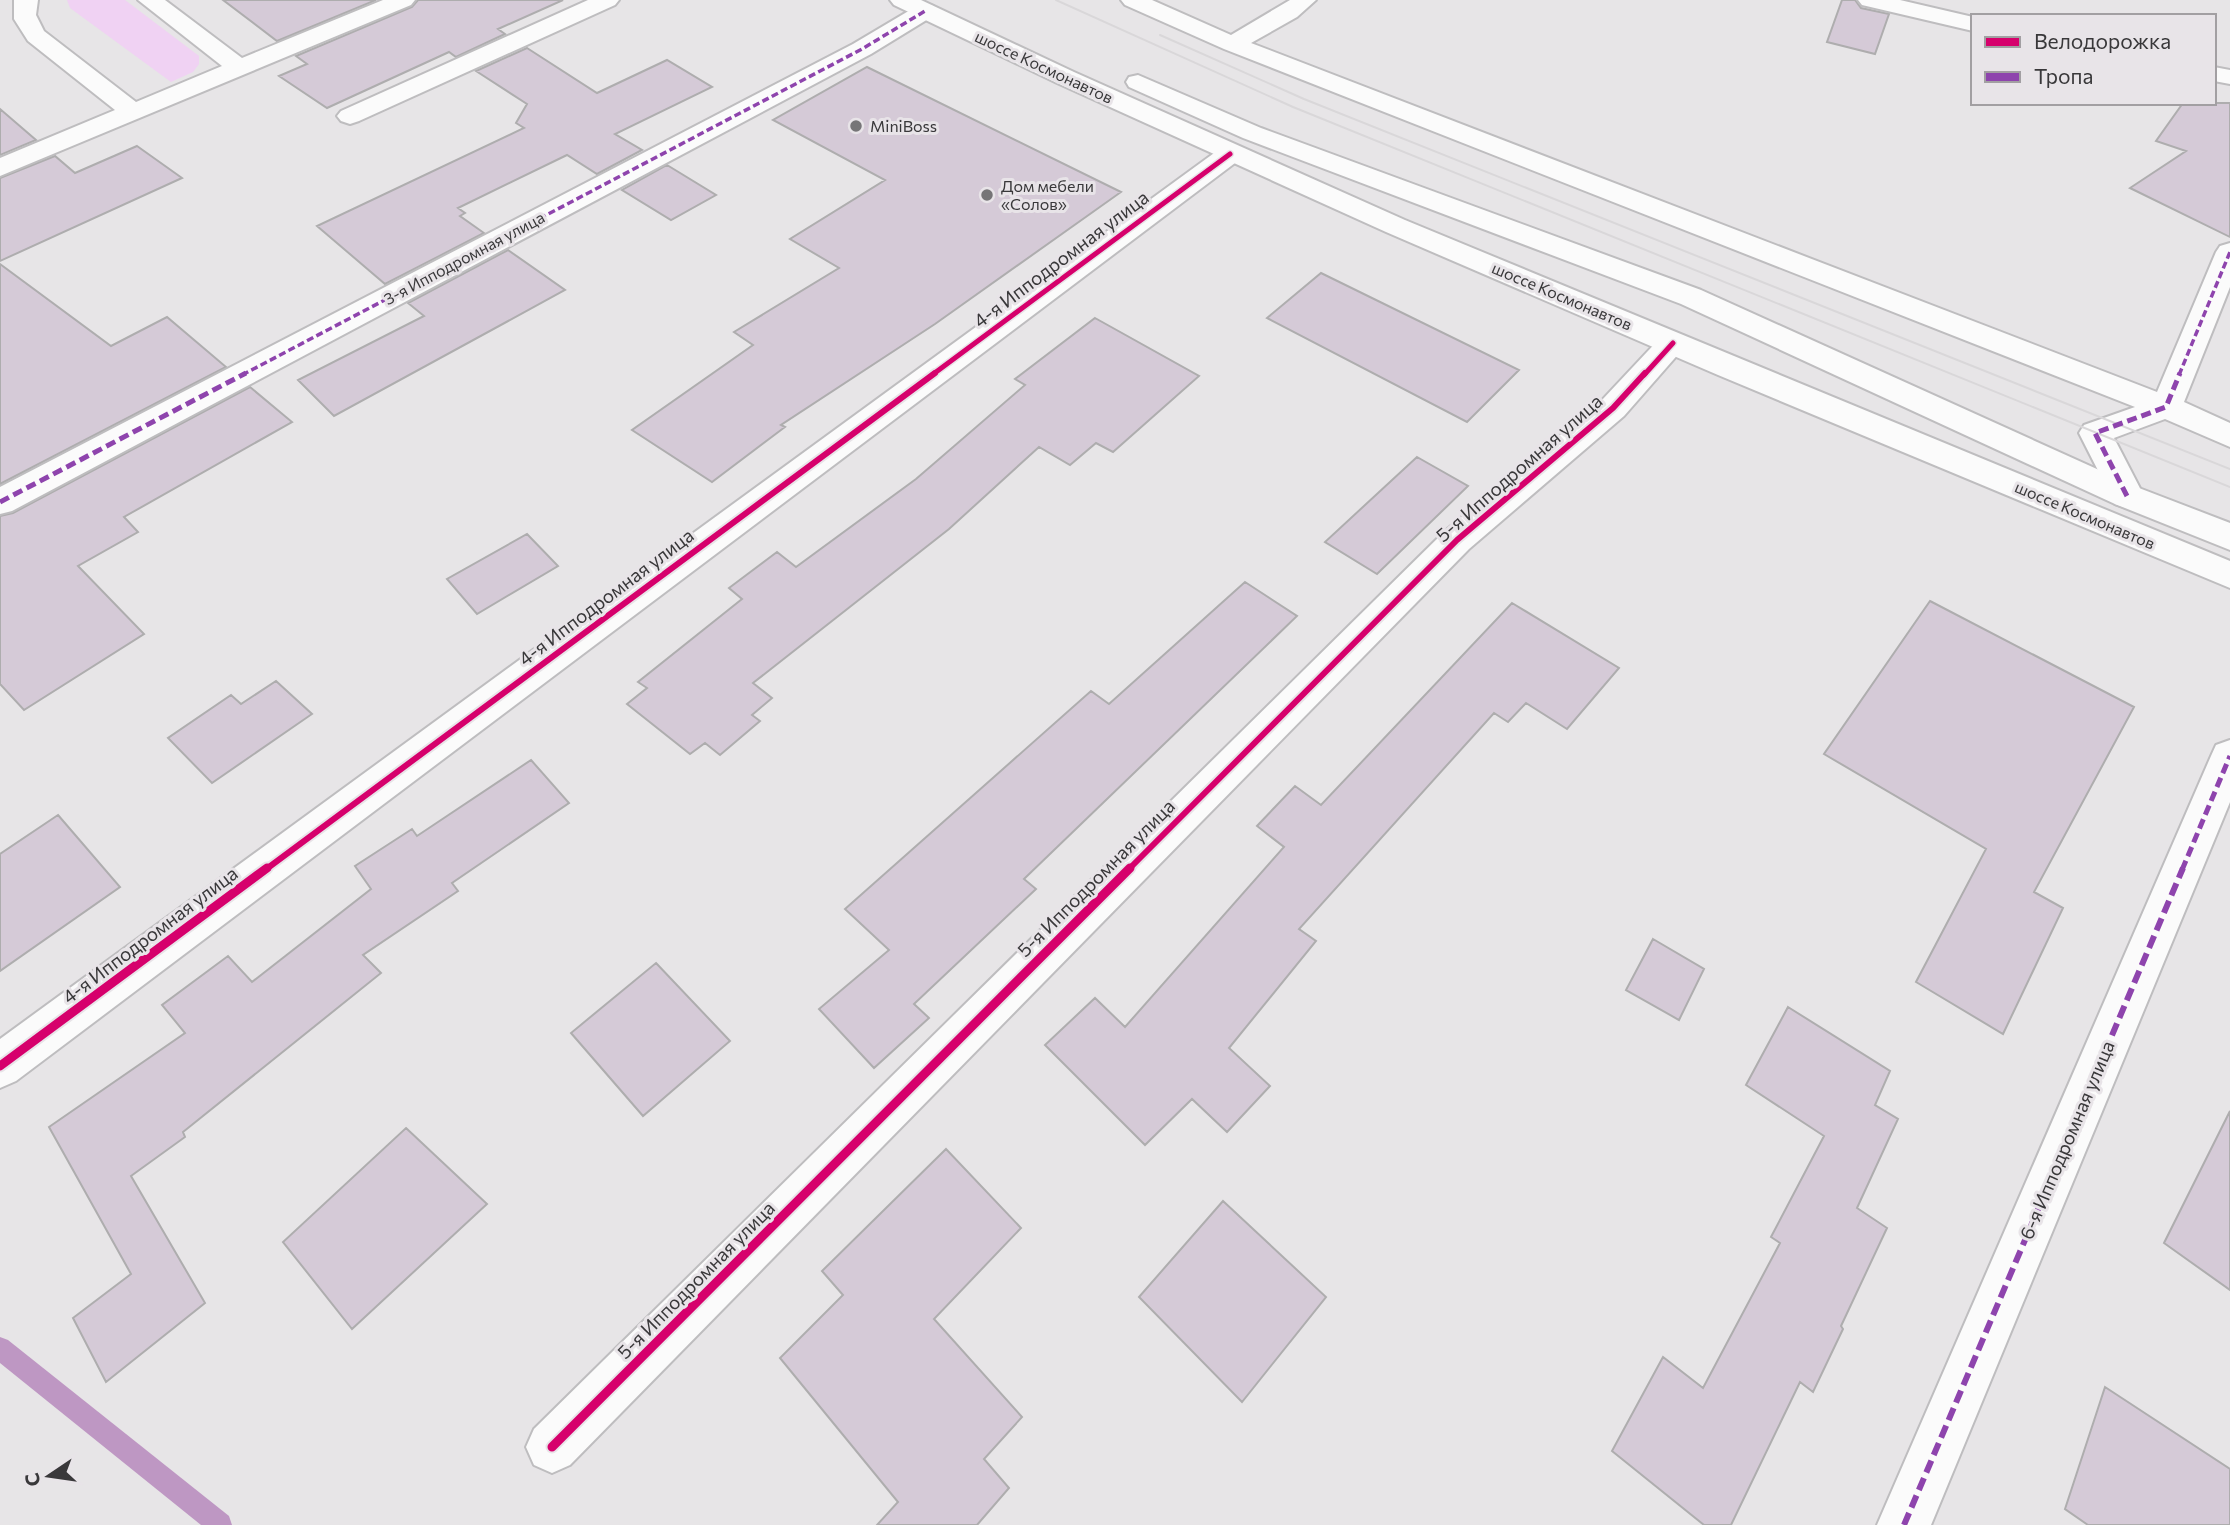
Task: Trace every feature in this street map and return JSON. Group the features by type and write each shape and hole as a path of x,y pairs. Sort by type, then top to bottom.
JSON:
{"street":[{"path":"26,0 24,19 36,36 133,112"},
{"path":"150,0 240,68"},
{"path":"0,168 403,0"},
{"path":"350,116 607,0"},
{"name":"шоссе Космонавтов","path":"958,0 1252,133 1691,297 2127,496 2230,537"},
{"path":"1133,0 1232,44 2166,407 2230,436"},
{"path":"1232,44 1289,12 1304,0"},
{"path":"1870,0 1971,23"},
{"name":"шоссе Космонавтов","path":"914,6 1230,154 1673,343 2230,575"},
{"name":"3-я Ипподромная улица","path":"0,502 862,49 914,6"},
{"name":"4-я Ипподромная улица","path":"0,1066 1230,154"},
{"path":"2127,496 2095,433 2166,407 2230,252"},
{"name":"5-я Ипподромная улица","path":"552,1447 1447,550 1613,408 1673,343"},
{"name":"6-я Ипподромная улица","path":"1904,1525 2230,756"}],"shaded area":[{"path":"67,0 125,0 199,56 199,64 193,72 171,82 70,8"}],"building":[{"path":"223,0 376,0 277,41"},
{"path":"418,0 563,0 498,29 505,34 456,57 449,52 327,108 279,76 307,64 296,56 412,7"},
{"path":"1842,0 1855,0 1861,8 1889,14 1875,54 1827,42"},
{"path":"527,48 597,93 667,60 712,87 615,134 642,150 597,174 567,155 458,208 465,213 460,216 484,233 385,284 317,226 524,128 516,123 527,104 476,71"},
{"path":"867,67 1121,192 935,324 781,425 785,427 712,482 632,430 753,345 734,332 839,268 790,239 885,180 773,120"},
{"path":"2230,103 2230,237 2130,188 2186,151 2156,141 2182,105"},
{"path":"0,109 36,140 0,155"},
{"path":"137,146 182,178 0,261 0,178 55,156 75,173"},
{"path":"667,165 716,195 671,220 622,190"},
{"path":"508,250 565,290 334,416 298,380 424,316 408,303"},
{"path":"0,264 111,346 167,317 226,367 0,484"},
{"path":"1321,273 1519,370 1467,422 1267,318"},
{"path":"1095,318 1199,376 1113,452 1096,443 1070,465 1039,447 949,529 753,683 772,698 752,715 760,721 720,755 705,743 690,754 627,704 647,688 638,682 742,599 729,588 777,552 796,567 916,479 1025,385 1015,379"},
{"path":"250,387 292,422 124,517 138,532 78,566 144,634 24,710 0,684 0,516 13,513"},
{"path":"1417,457 1468,486 1377,574 1325,542"},
{"path":"527,534 558,566 477,614 447,579"},
{"path":"1245,582 1297,616 1024,879 1036,889 914,1004 929,1018 874,1068 819,1009 889,950 845,909 1091,691 1109,704"},
{"path":"1930,601 2134,707 2034,892 2063,908 2003,1034 1916,982 1986,849 1824,754"},
{"path":"1512,603 1619,668 1567,729 1526,703 1508,722 1494,713 1299,929 1316,941 1229,1048 1270,1086 1227,1132 1192,1099 1145,1145 1045,1045 1095,998 1125,1027 1284,847 1257,826 1295,786 1321,805"},
{"path":"276,681 312,714 212,783 168,738 231,695 241,704"},
{"path":"531,760 569,803 452,883 458,891 363,955 381,973 183,1132 185,1137 131,1176 205,1303 106,1382 73,1318 131,1274 49,1127 185,1033 162,1005 228,956 252,982 371,889 355,866 412,829 417,836"},
{"path":"58,815 120,887 0,971 0,854"},
{"path":"1653,939 1704,969 1679,1020 1626,990"},
{"path":"656,963 730,1041 643,1116 571,1033"},
{"path":"1788,1007 1890,1071 1875,1105 1898,1119 1857,1208 1887,1228 1813,1392 1800,1382 1731,1525 1704,1525 1612,1451 1663,1357 1703,1388 1780,1243 1771,1237 1824,1136 1746,1085"},
{"path":"2230,1111 2230,1290 2164,1243"},
{"path":"406,1128 487,1204 352,1329 283,1242"},
{"path":"946,1149 1021,1228 934,1319 1022,1417 984,1459 1009,1488 977,1525 877,1525 898,1502 780,1358 843,1295 822,1271"},
{"path":"1223,1201 1326,1297 1242,1402 1139,1297"},
{"path":"2105,1387 2230,1469 2230,1525 2088,1525 2065,1509"}],"waterway":[{"path":"0,1348 220,1525"}],"tram line":[{"path":"1056,0 1293,107 2230,487"},
{"path":"1160,35 1304,99 2230,469"}],"marked path":[{"path":"0,502 862,49 925,11"},
{"path":"2127,496 2095,433 2166,407 2230,252"},
{"path":"1904,1525 2230,756"}],"cycle path":[{"path":"0,1066 1230,154"},
{"path":"552,1447 1457,540 1613,408 1673,343"}],"place":[{"name":"MiniBoss","path":"856,126"},
{"name":"Дом мебели «Солов»","path":"987,195"}]}
